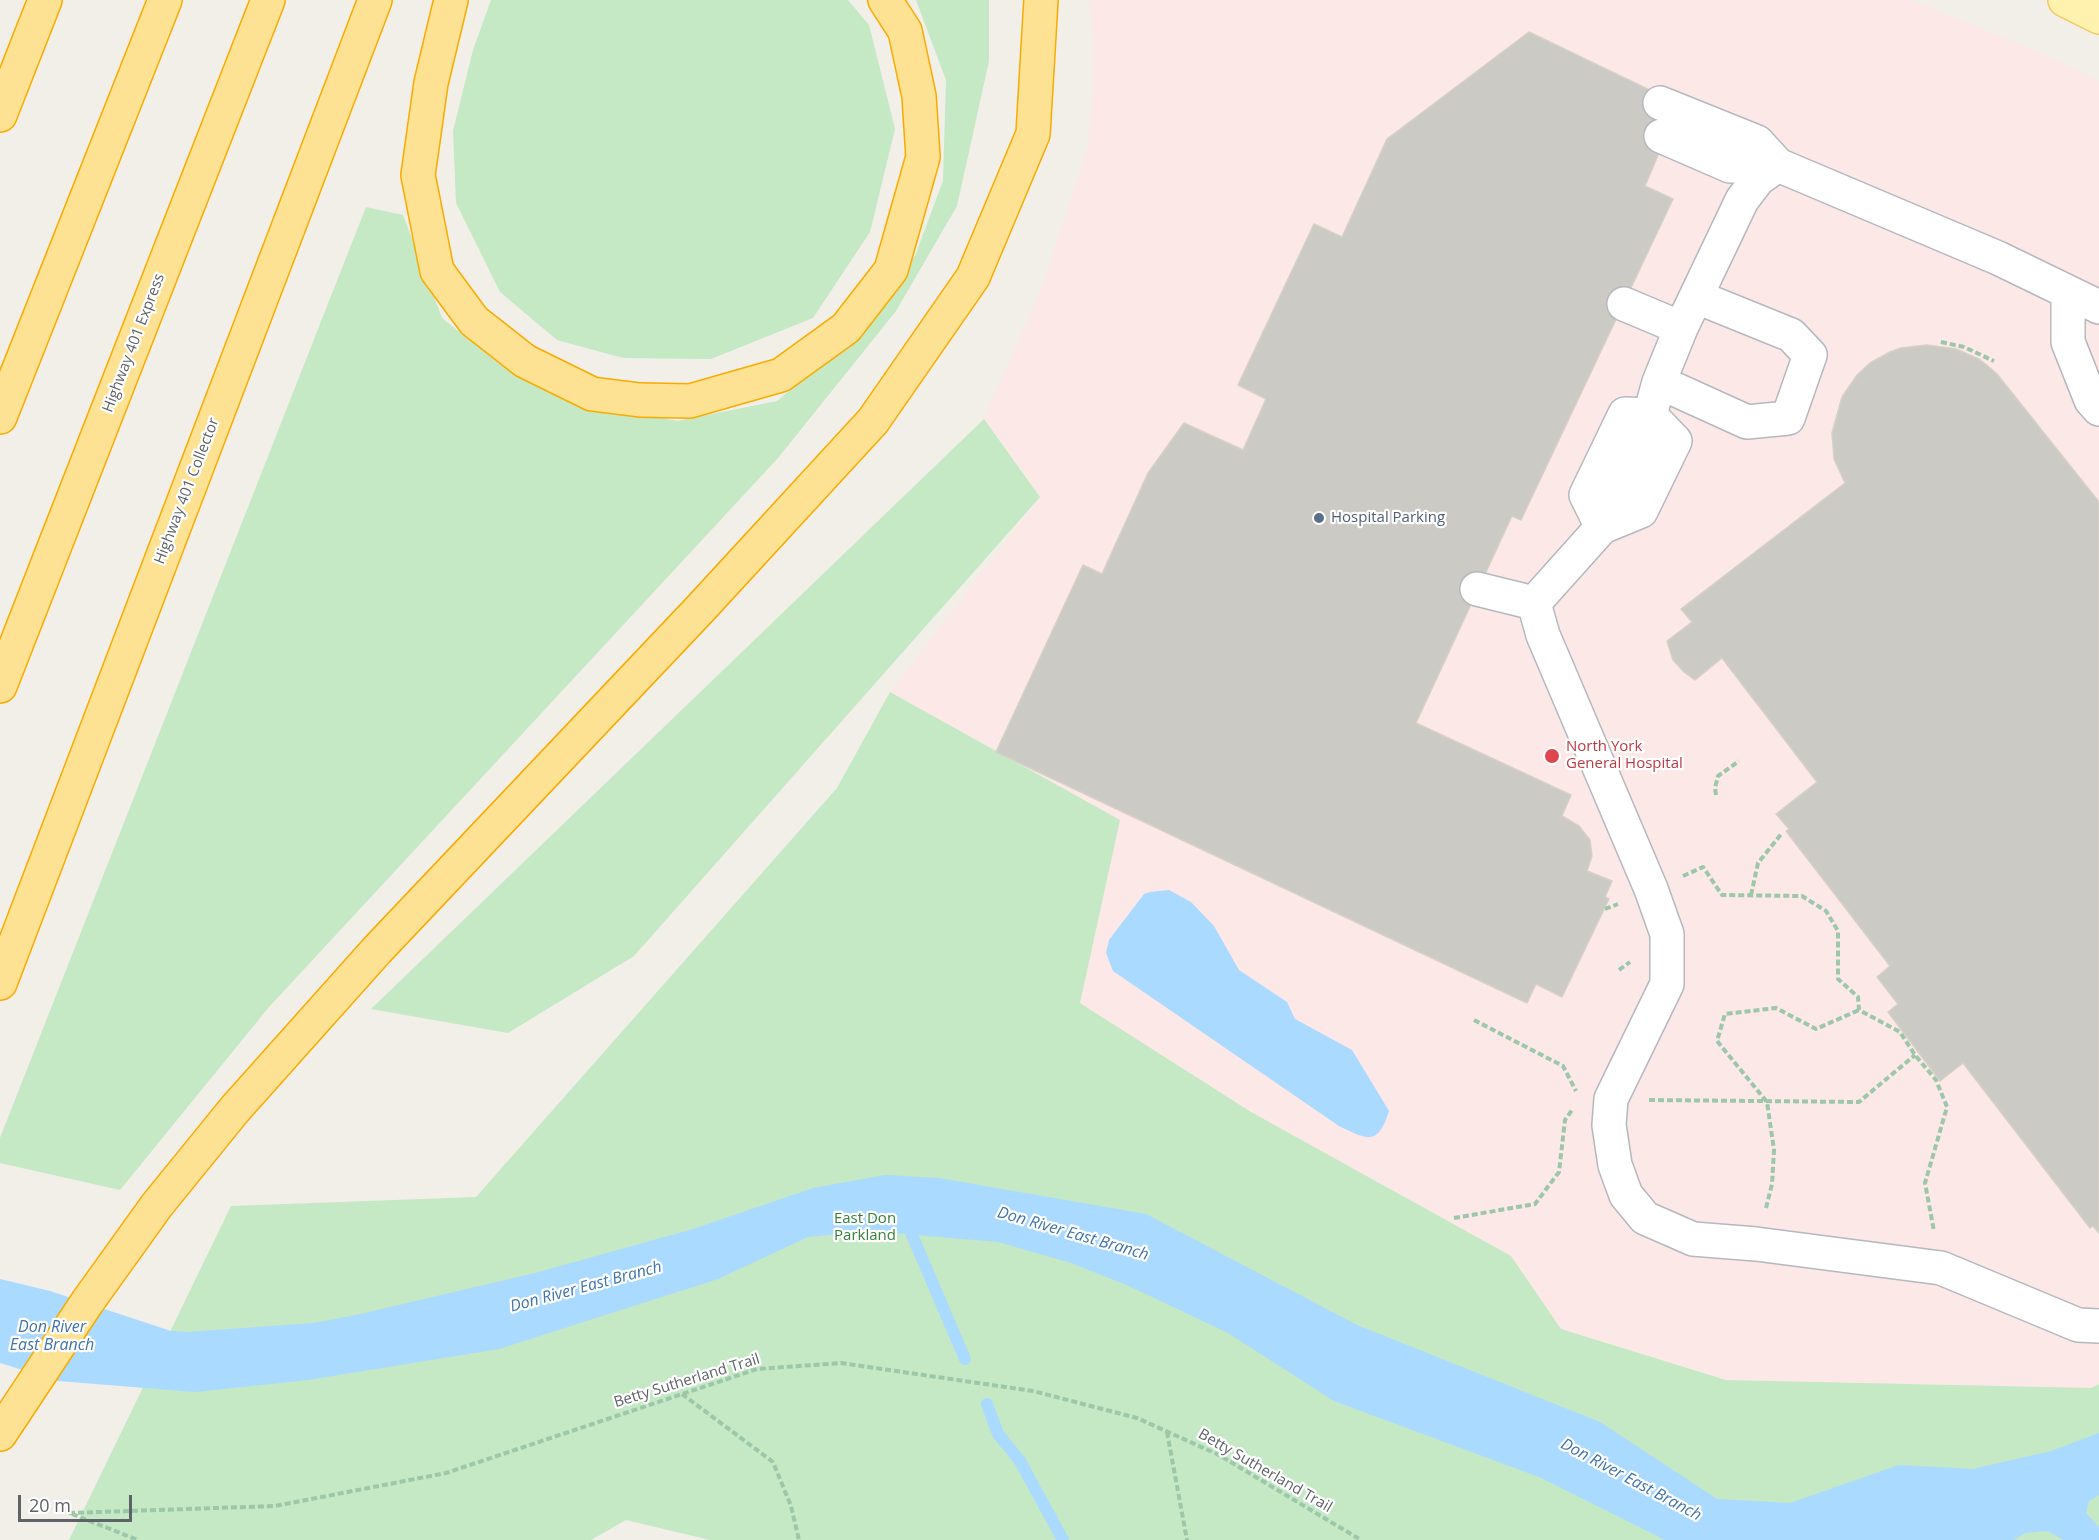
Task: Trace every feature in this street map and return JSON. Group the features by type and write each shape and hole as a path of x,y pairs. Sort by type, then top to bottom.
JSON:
{"highway":[{"name":"Highway 401 Express","path":"0,686 268,0"},
{"name":"Highway 401 Collector","path":"0,983 375,0"},
{"path":"451,0 430,82 417,175 437,271 474,321 525,361 592,394 640,400 690,401 781,375 846,328 891,270 923,157 919,96 904,31 885,0"},
{"path":"0,1434 88,1301 157,1205 235,1109 377,950 700,609 873,421 973,277 1033,134 1041,0"},
{"path":"0,417 163,5"},
{"path":"0,115 41,11"}],"main road":[{"path":"2065,0 2099,17"}],"lane":[{"path":"1660,102 1757,142 1778,165"},
{"path":"1661,136 1730,166 1778,165 1998,258 2099,308"},
{"path":"1534,603 1602,527 1640,451 1659,382 1681,328 1742,200 1758,179 1778,165"},
{"path":"2068,292 2068,342 2091,400 2099,409"},
{"path":"1659,382 1747,422 1788,418 1810,355 1791,335 1697,297"},
{"path":"1624,304 1681,328"},
{"path":"1477,590 1534,603"},
{"path":"1534,603 1543,634 1651,889 1667,934 1667,984 1595,1099 1609,1125 1615,1165 1626,1195 1645,1218 1693,1239 1756,1244 1941,1268 2078,1325 2099,1326"}],"path":[{"path":"1941,342 1964,347 1994,361"},
{"path":"1716,795 1718,776 1739,761"},
{"path":"1751,895 1758,862 1782,833"},
{"path":"1605,909 1703,867 1722,895 1802,896 1826,911 1838,931 1838,979 1858,997 1859,1010"},
{"path":"1756,1244 1772,1184 1774,1150 1767,1102 1717,1041 1725,1014 1776,1008 1816,1029 1859,1010"},
{"path":"1859,1010 1900,1032 1936,1080 1947,1107 1925,1183 1941,1268"},
{"path":"1474,1020 1563,1066 1595,1099"},
{"path":"1454,1218 1536,1204 1559,1172 1565,1120 1595,1099 1858,1102 1915,1055"},
{"name":"Betty Sutherland Trail","path":"138,1540 69,1513 275,1506 446,1473 757,1369 841,1363 1033,1391 1137,1418 1219,1455 1361,1540"},
{"path":"682,1394 773,1462 791,1506 800,1540"},
{"path":"1167,1431 1187,1540"}],"shaded area":[{"name":"North York General Hospital","path":"1089,0 1911,0 2023,45 2099,81 2099,1384 2091,1388 1726,1380 1561,1329 1511,1256 1251,1112 1080,1003 1120,820 890,692 1040,497 984,419 1044,282 1087,149 1093,97 1094,42"}],"green space":[{"path":"491,0 848,0 869,25 895,129 870,232 813,318 711,359 623,358 557,340 500,292 456,203 453,131 473,50"},
{"path":"916,0 989,0 989,61 957,206 896,311 778,458 269,1007 120,1190 0,1163 0,1138 366,207 403,215 442,318 498,363 571,399 677,421 777,401 868,325 915,256 943,181 946,80"},
{"path":"984,419 1040,497 634,956 508,1033 371,1009"},
{"name":"East Don Parkland","path":"890,692 1120,820 1080,1003 1251,1112 1511,1256 1561,1329 1726,1380 2091,1388 2099,1384 2099,1540 710,1540 626,1520 591,1540 69,1540 231,1206 476,1197 837,788"}],"water":[{"path":"1169,890 1191,902 1214,926 1239,970 1287,1002 1295,1019 1352,1050 1389,1111 1381,1130 1376,1135 1365,1137 1339,1126 1113,971 1106,953 1109,940 1144,894"},
{"name":"Don River East Branch","path":"885,1175 939,1178 1146,1214 1357,1325 1600,1422 1717,1499 1790,1503 1899,1465 1973,1469 2051,1451 2099,1433 2099,1495 2089,1501 2086,1513 2099,1527 2099,1540 2064,1540 2047,1531 2025,1533 2014,1540 1665,1540 1539,1477 1334,1401 1228,1333 1129,1286 1071,1263 998,1242 870,1231 808,1237 718,1279 499,1349 308,1380 195,1392 58,1381 0,1363 0,1279 50,1291 171,1331 188,1332 313,1323 539,1272 693,1229 813,1188"}],"building":[{"name":"Hospital Parking","path":"1529,32 1660,95 1662,155 1659,153 1645,186 1673,199 1521,520 1512,516 1416,723 1571,795 1562,816 1579,826 1590,840 1592,856 1587,871 1612,881 1605,897 1609,899 1562,997 1536,984 1527,1003 996,752 1083,565 1102,574 1148,473 1184,423 1243,450 1266,399 1238,385 1314,224 1342,237 1387,139"},
{"path":"1927,345 1956,349 1979,359 1997,374 2099,502 2099,1233 2093,1226 2090,1228 1963,1063 1940,1081 1888,1012 1898,1004 1877,977 1890,966 1786,831 1789,829 1776,814 1817,782 1722,658 1695,680 1673,660 1667,641 1692,622 1681,609 1845,483 1834,459 1832,433 1842,397 1857,375 1870,363 1890,352 1901,348"}],"waterway":[{"path":"911,1221 912,1235 965,1359"},
{"path":"987,1404 998,1434 1020,1461 1063,1540"}],"place":[{"name":"Hospital Parking","path":"1319,518"},
{"name":"North York General Hospital","path":"1552,756"}]}
